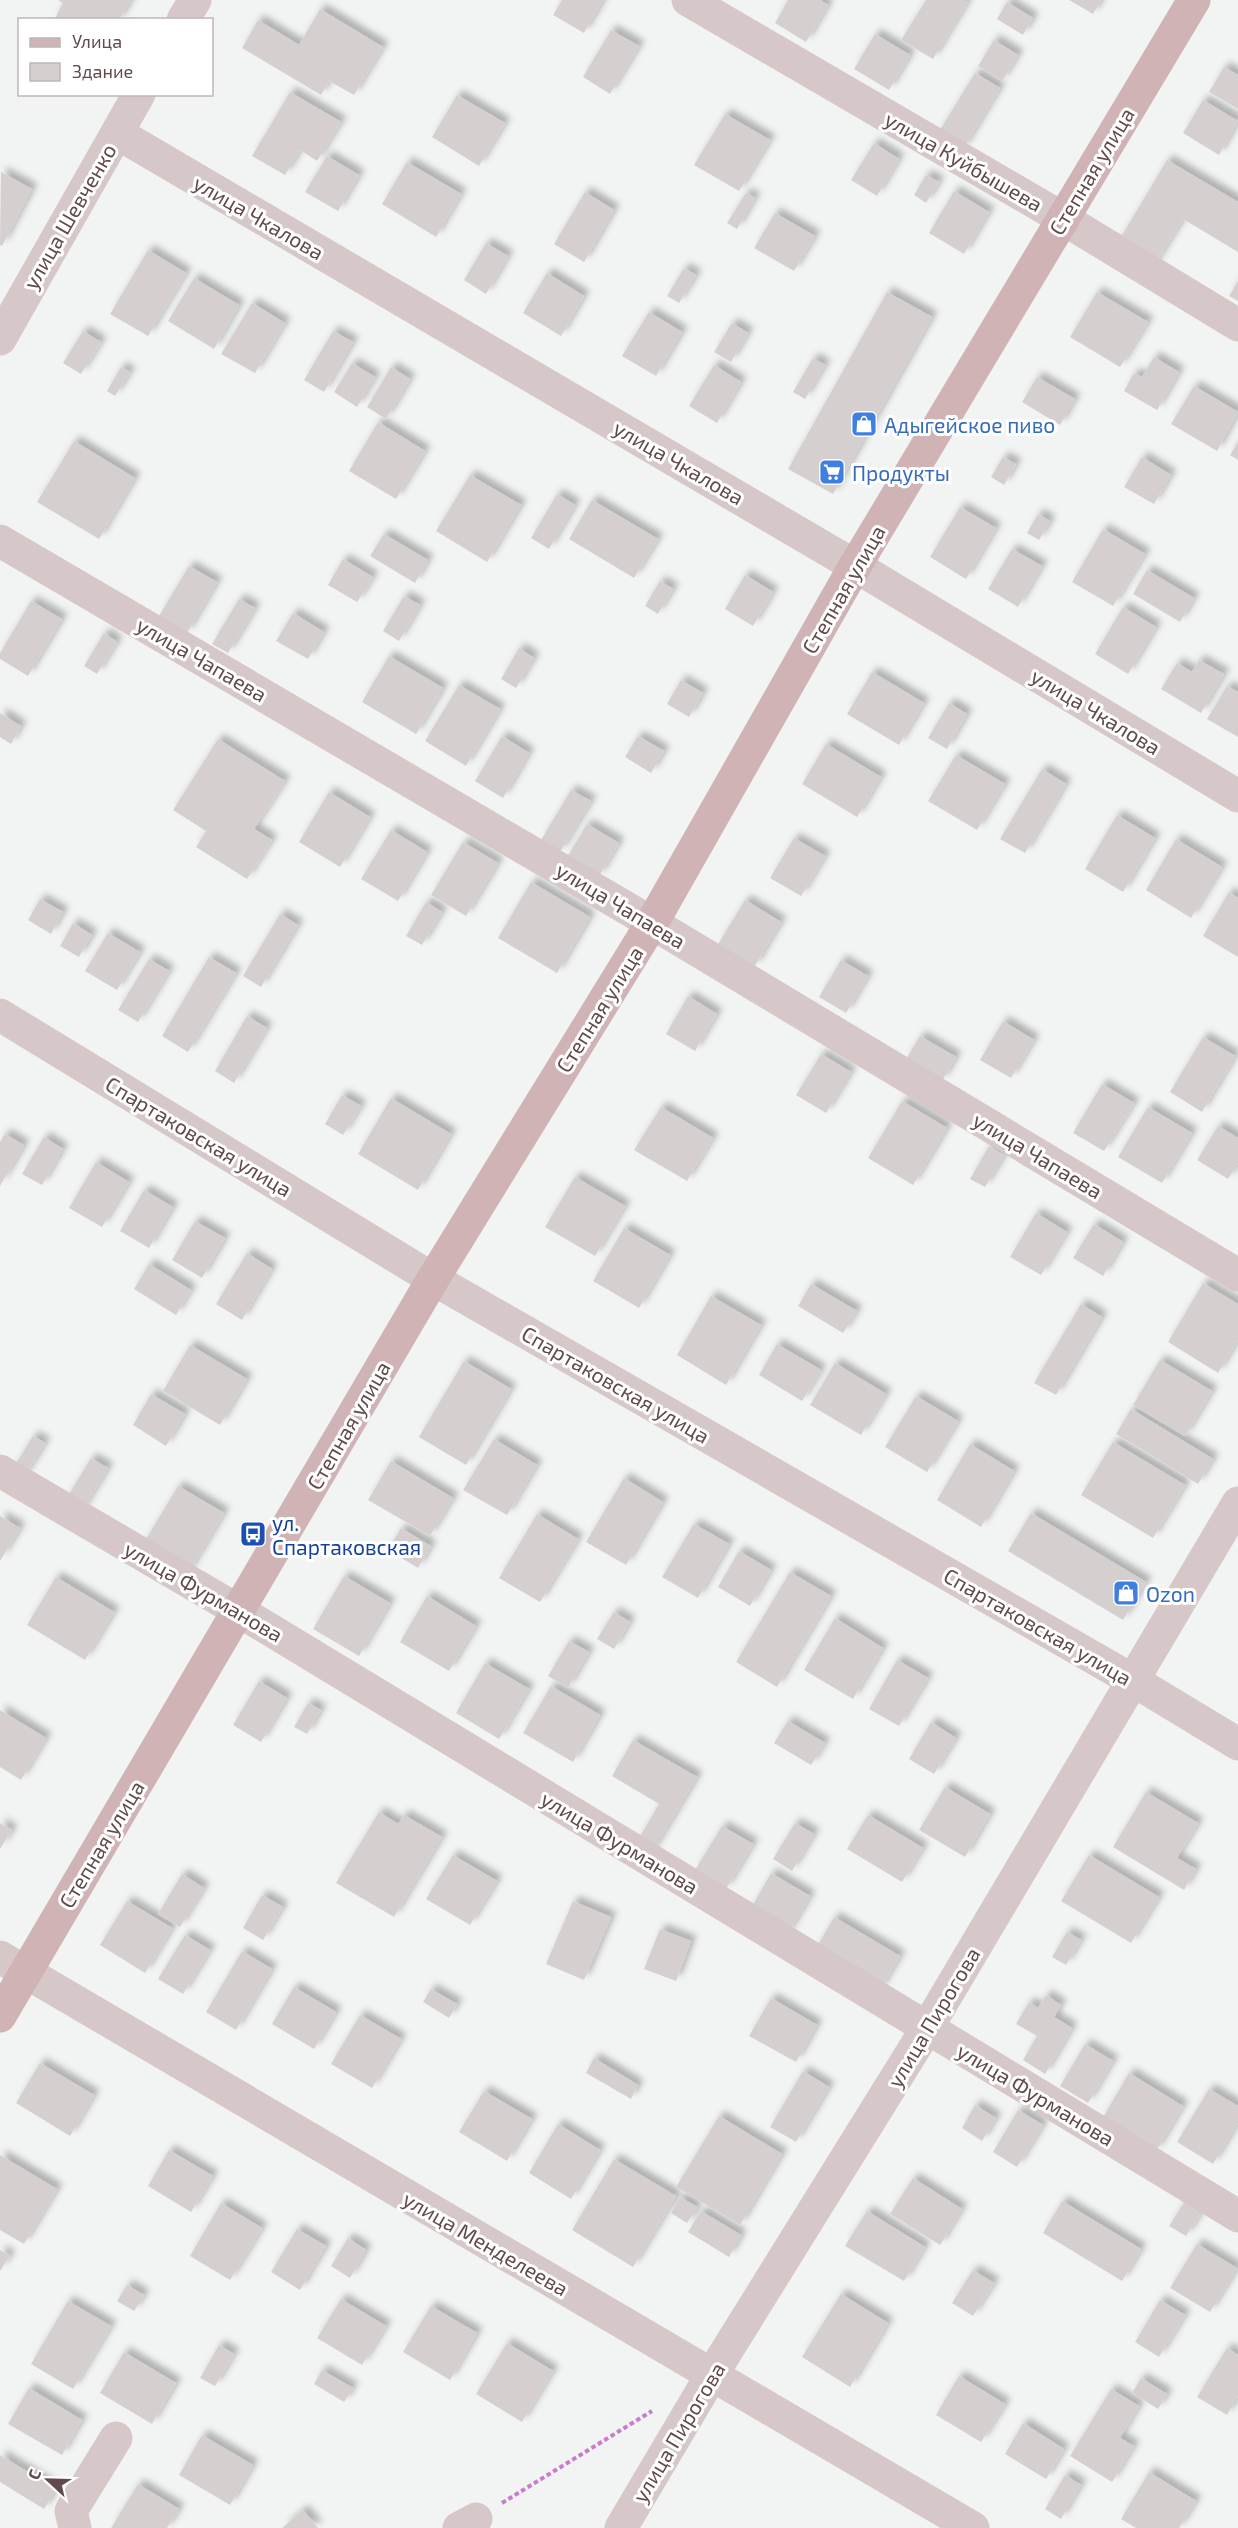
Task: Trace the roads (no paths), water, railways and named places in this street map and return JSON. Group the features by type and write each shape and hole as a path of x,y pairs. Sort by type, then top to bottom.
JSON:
{"main road":[{"name":"Степная улица","path":"0,2016 13,1965 239,1611 433,1279 652,923 855,566 1194,0"}],"street":[{"path":"184,18 195,0"},
{"name":"улица Куйбышева","path":"688,0 1062,218 1238,325"},
{"name":"улица Шевченко","path":"0,339 138,96"},
{"name":"улица Чкалова","path":"117,133 855,566 1238,796"},
{"name":"улица Чапаева","path":"0,541 652,923 1238,1275"},
{"name":"Спартаковская улица","path":"0,1015 433,1279 1134,1681 1238,1744"},
{"name":"улица Фурманова","path":"0,1472 239,1611 1238,2216"},
{"name":"улица Пирогова","path":"621,2528 711,2376 927,2028 1238,1503"},
{"name":"улица Менделеева","path":"13,1965 973,2528"},
{"path":"75,2528 71,2511 116,2438"}],"place":[{"name":"Адыгейское пиво","path":"864,424"},
{"name":"Продукты","path":"832,472"},
{"name":"ул. Спартаковская","path":"253,1534"},
{"name":"Ozon","path":"1126,1593"}]}
